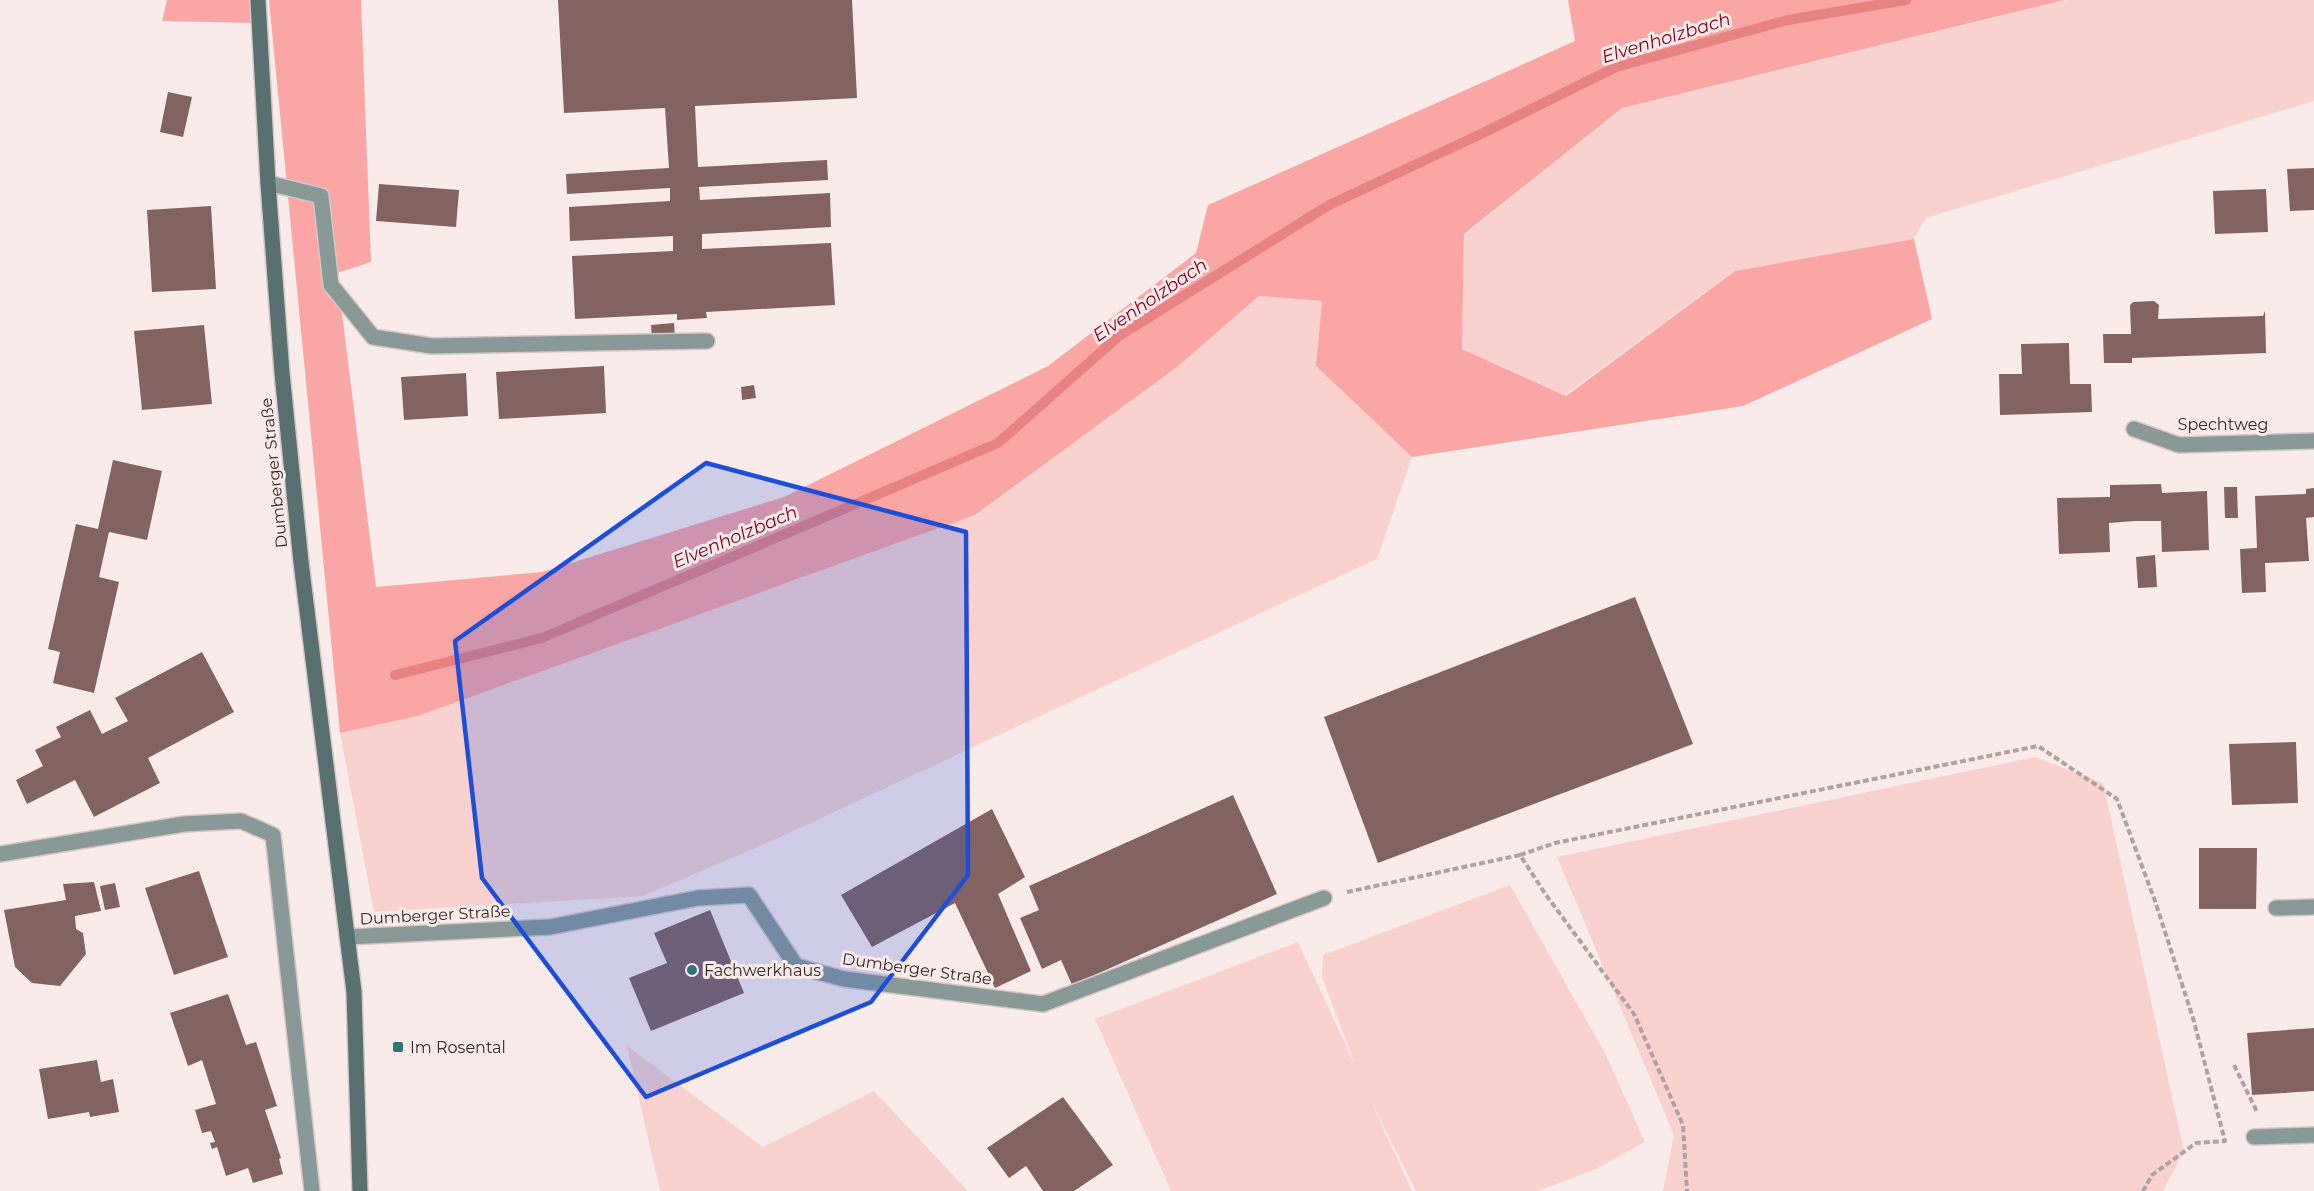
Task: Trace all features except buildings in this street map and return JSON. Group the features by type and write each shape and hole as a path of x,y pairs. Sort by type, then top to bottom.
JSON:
{"main road":[{"name":"Dumberger Straße","path":"258,0 282,373 301,562 356,1015 360,1191"}],"street":[{"path":"268,183 321,196 331,285 373,337 432,346 707,341"},
{"name":"Spechtweg","path":"2134,429 2179,445 2314,441"},
{"path":"0,854 184,824 241,821 273,835 312,1191"},
{"name":"Dumberger Straße","path":"347,937 550,927 698,898 749,895 796,966 844,979 1043,1004 1324,897"},
{"path":"2276,908 2314,907"},
{"path":"2261,1137 2314,1136"}],"path":[{"path":"1324,897 1520,855 1555,843 2038,746 2117,799 2155,901 2193,1018 2225,1142 2196,1143 2152,1176 2143,1191"},
{"path":"1520,855 1546,895 1634,1014 1683,1125 1687,1191"},
{"path":"2234,1065 2261,1137"}],"highlighted area":[{"path":"706,463 966,532 968,875 871,1002 646,1097 482,878 455,641"}],"shaded area":[{"path":"167,0 256,0 258,23 162,21"},
{"path":"269,0 361,0 371,262 337,273 376,587 542,572 784,497 1048,366 1196,253 1208,205 1575,41 1568,0 2065,0 1622,108 1464,234 1462,349 1566,396 1735,271 1914,239 1932,319 1743,406 1412,457 1316,366 1322,301 1259,296 1177,367 975,515 418,716 340,733"},
{"path":"2067,0 2314,0 2314,101 1926,218 1913,240 1734,271 1565,395 1462,349 1464,235 1622,108"},
{"path":"1259,296 1322,301 1316,366 1412,457 1377,559 774,840 643,896 374,912 340,733 418,716 975,515 1177,367"},
{"path":"2035,757 2103,783 2184,1151 2163,1191 1663,1191 1674,1135 1557,857"},
{"path":"1510,885 1605,1053 1645,1142 1596,1169 1538,1191 1416,1191 1370,1099 1412,1191 1171,1191 1095,1019 1298,942 1356,1067 1322,977 1323,955"},
{"path":"627,1046 763,1147 874,1091 968,1191 660,1191"}],"waterway":[{"name":"Elvenholzbach","path":"395,675 542,638 998,443 1119,336 1329,205 1481,134 1616,67 1788,20 1906,0"}],"place":[{"name":"Fachwerkhaus","path":"692,970"},
{"name":"Im Rosental","path":"398,1047"}]}
